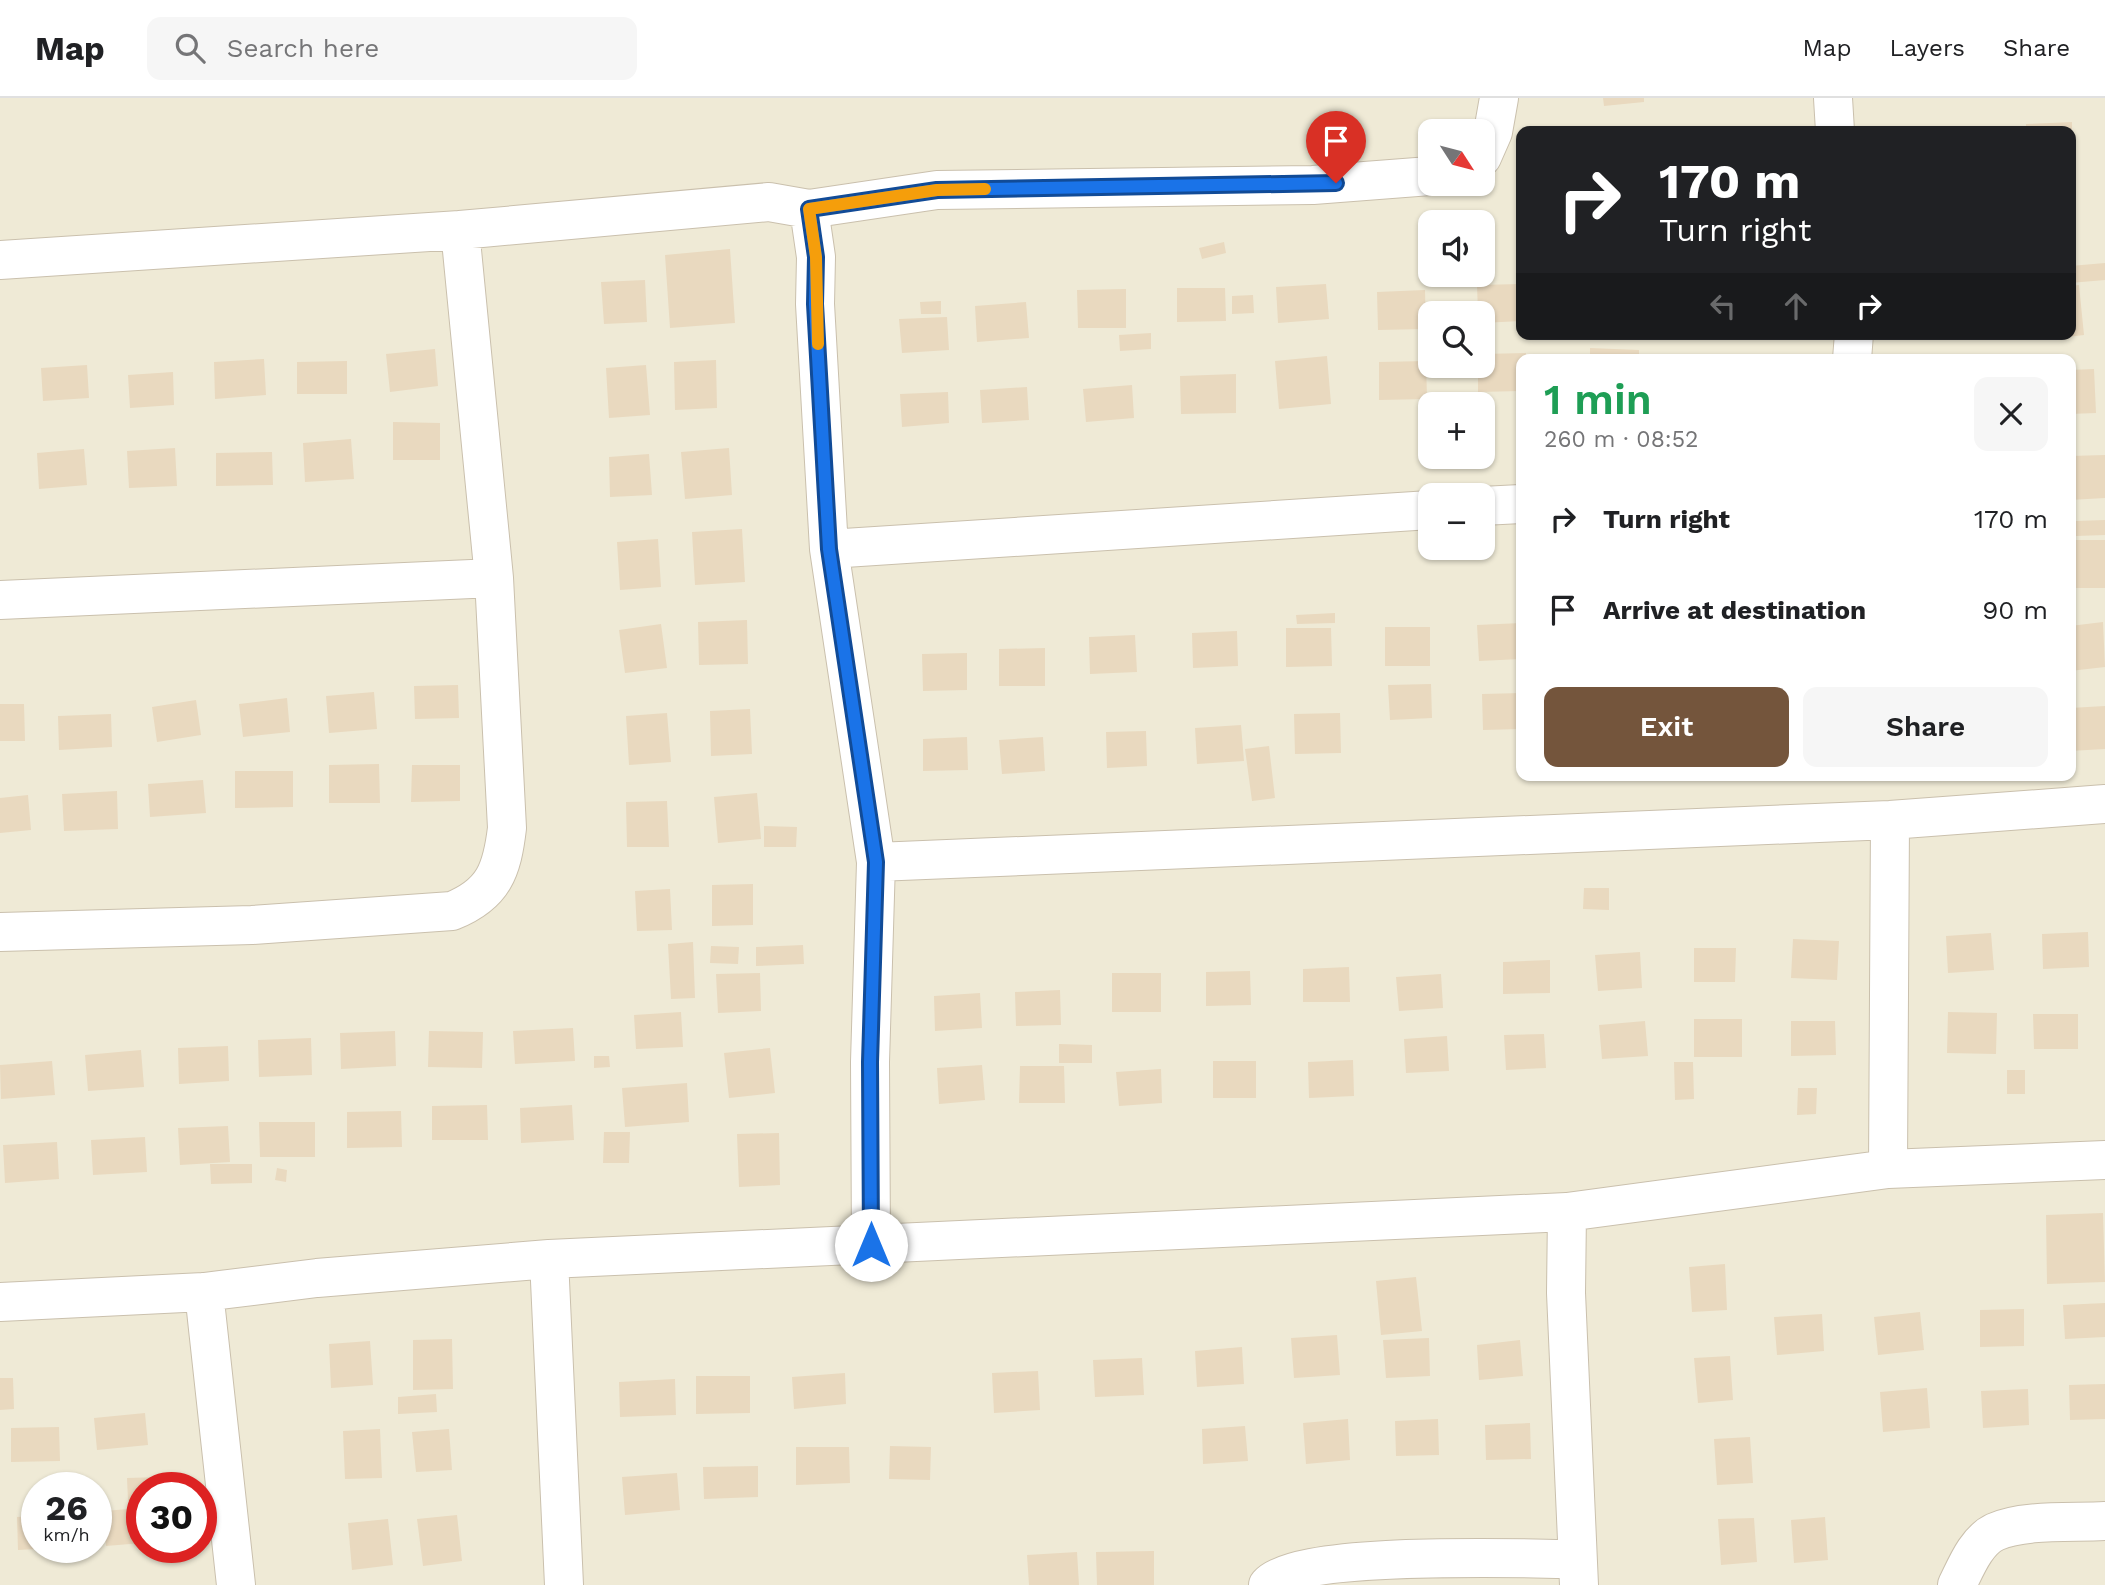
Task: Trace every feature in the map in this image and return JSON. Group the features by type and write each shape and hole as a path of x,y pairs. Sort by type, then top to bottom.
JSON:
{"street":[{"path":"1495,121 1499,98"},
{"path":"1833,98 1835,126"},
{"path":"0,260 460,230 769,202 809,209 937,190 1312,185 1418,177"},
{"path":"809,209 816,257 815,304 829,549 876,862 870,1062 871,1245"},
{"path":"0,932 252,925 452,911 473,902 489,886 503,864 507,828 494,578 460,230"},
{"path":"1495,505 1516,504"},
{"path":"829,549 1418,511"},
{"path":"0,600 494,578"},
{"path":"876,862 1890,820 2105,804"},
{"path":"1888,1169 1890,820"},
{"path":"0,1302 204,1292 317,1278 549,1259 1567,1212 1888,1169 2105,1160"},
{"path":"1268,1585 1273,1579 1320,1566 1370,1561 1577,1572 1575,1461 1566,1293 1567,1212"},
{"path":"549,1259 564,1585"},
{"path":"204,1292 236,1585"},
{"path":"1957,1585 1977,1548 1994,1532 2018,1526 2105,1521"}],"shaded area":[{"path":"0,98 2105,98 2105,1585 0,1585"}],"building":[{"path":"1603,98 1644,98 1644,102 1604,106"},
{"path":"2072,122 2072,126 2026,126"},
{"path":"1224,242 1226,253 1202,259 1199,248"},
{"path":"730,249 735,323 670,328 665,255"},
{"path":"2105,263 2105,280 2076,282 2076,265"},
{"path":"645,280 647,322 604,324 601,282"},
{"path":"1326,284 1329,319 1278,323 1276,287"},
{"path":"1516,284 1516,321 1495,322 1495,301 1478,301 1477,287"},
{"path":"2076,285 2079,285 2084,335 2076,336"},
{"path":"1177,288 1225,288 1226,321 1177,322"},
{"path":"1126,289 1126,328 1078,328 1077,290"},
{"path":"1425,290 1425,301 1418,301 1418,329 1378,330 1377,292"},
{"path":"1253,295 1254,313 1232,314 1232,296"},
{"path":"941,301 941,314 921,314 920,302"},
{"path":"1026,302 1029,338 977,342 975,306"},
{"path":"947,317 949,350 902,353 899,319"},
{"path":"1151,333 1151,349 1120,351 1119,335"},
{"path":"1590,348 1639,350 1639,354 1590,354"},
{"path":"435,349 438,386 390,392 386,354"},
{"path":"1526,353 1516,354 1516,391 1478,392 1478,378 1495,378 1495,354"},
{"path":"1327,356 1331,404 1279,409 1275,361"},
{"path":"264,359 266,395 215,399 214,362"},
{"path":"716,360 717,408 675,410 674,362"},
{"path":"347,361 347,394 297,394 297,362"},
{"path":"1418,361 1418,378 1426,378 1427,392 1418,392 1418,399 1379,400 1379,362"},
{"path":"87,365 89,398 43,401 41,368"},
{"path":"646,365 650,415 609,418 606,368"},
{"path":"2094,369 2096,413 2076,414 2076,370"},
{"path":"173,372 174,405 130,408 128,375"},
{"path":"1236,374 1236,413 1181,414 1180,376"},
{"path":"1132,385 1134,418 1086,422 1083,389"},
{"path":"1027,387 1029,420 982,423 980,390"},
{"path":"948,392 949,423 902,427 900,394"},
{"path":"393,422 440,423 440,460 393,460"},
{"path":"351,439 354,479 305,482 303,443"},
{"path":"175,448 177,486 129,488 127,451"},
{"path":"729,448 732,495 685,499 681,452"},
{"path":"84,449 87,485 39,489 37,453"},
{"path":"272,452 273,485 216,486 216,453"},
{"path":"649,454 652,495 610,497 609,457"},
{"path":"2105,455 2105,498 2076,500 2076,456"},
{"path":"2105,520 2105,535 2076,536 2076,521"},
{"path":"742,529 745,582 695,585 692,532"},
{"path":"658,539 661,587 620,590 617,542"},
{"path":"2076,540 2105,540 2105,588 2076,588"},
{"path":"1335,613 1335,623 1297,624 1296,615"},
{"path":"747,620 748,664 699,665 698,622"},
{"path":"2103,622 2105,667 2076,670 2076,625"},
{"path":"1516,623 1516,659 1479,661 1477,625"},
{"path":"661,624 667,668 625,673 619,630"},
{"path":"1385,627 1430,627 1430,666 1385,666"},
{"path":"1286,628 1331,628 1332,666 1286,667"},
{"path":"1237,631 1238,666 1193,668 1192,633"},
{"path":"1135,635 1137,672 1090,674 1089,637"},
{"path":"1045,648 1045,686 999,686 999,649"},
{"path":"967,653 967,690 923,691 922,654"},
{"path":"1431,684 1432,718 1390,720 1388,685"},
{"path":"458,685 459,718 415,719 414,686"},
{"path":"374,692 377,729 329,733 326,696"},
{"path":"1516,693 1516,729 1483,730 1482,694"},
{"path":"287,698 290,732 243,737 239,704"},
{"path":"196,700 201,735 157,742 152,707"},
{"path":"0,704 24,704 25,741 0,741"},
{"path":"2105,706 2105,749 2076,751 2076,708"},
{"path":"750,709 752,754 711,756 710,711"},
{"path":"667,713 671,762 629,765 626,716"},
{"path":"1340,713 1341,753 1295,754 1294,714"},
{"path":"111,714 112,747 59,750 58,716"},
{"path":"1241,725 1244,761 1197,764 1195,728"},
{"path":"1146,731 1147,766 1107,768 1106,732"},
{"path":"967,737 968,770 923,771 923,739"},
{"path":"1043,737 1045,771 1002,774 999,740"},
{"path":"1269,746 1275,798 1252,801 1245,749"},
{"path":"379,764 380,803 329,803 329,765"},
{"path":"412,765 460,765 460,801 411,802"},
{"path":"235,771 293,771 293,807 235,808"},
{"path":"203,780 206,813 150,817 148,784"},
{"path":"117,791 118,829 64,831 62,794"},
{"path":"757,793 761,839 718,843 714,797"},
{"path":"28,795 31,830 0,833 0,798"},
{"path":"667,801 669,847 627,847 626,802"},
{"path":"764,826 797,827 796,847 764,847"},
{"path":"753,884 753,925 712,926 712,885"},
{"path":"1584,888 1609,888 1609,910 1583,909"},
{"path":"670,889 672,930 637,931 635,891"},
{"path":"2088,932 2089,967 2043,969 2042,934"},
{"path":"1991,933 1994,970 1948,973 1946,936"},
{"path":"1793,939 1839,941 1837,980 1791,978"},
{"path":"693,942 695,998 671,999 668,944"},
{"path":"803,945 804,964 756,966 756,947"},
{"path":"711,946 739,947 738,964 710,963"},
{"path":"1694,948 1736,948 1735,982 1694,982"},
{"path":"1640,952 1642,988 1598,991 1595,955"},
{"path":"1550,960 1550,993 1503,994 1503,962"},
{"path":"1349,967 1350,1002 1303,1002 1303,969"},
{"path":"1250,971 1251,1005 1206,1006 1206,972"},
{"path":"760,973 761,1011 718,1013 716,974"},
{"path":"1112,973 1161,973 1161,1012 1112,1012"},
{"path":"1441,974 1443,1008 1399,1011 1396,977"},
{"path":"1060,990 1061,1025 1016,1026 1015,992"},
{"path":"980,993 982,1028 935,1031 934,996"},
{"path":"681,1012 683,1047 636,1049 634,1015"},
{"path":"1948,1012 1997,1013 1996,1054 1947,1053"},
{"path":"2033,1014 2078,1014 2078,1049 2034,1049"},
{"path":"1694,1019 1742,1019 1742,1057 1694,1057"},
{"path":"1645,1021 1648,1056 1602,1059 1599,1025"},
{"path":"1791,1021 1835,1021 1836,1055 1791,1056"},
{"path":"573,1028 575,1061 515,1064 513,1031"},
{"path":"395,1031 396,1066 341,1069 340,1033"},
{"path":"429,1031 483,1032 482,1068 428,1067"},
{"path":"1544,1034 1546,1068 1506,1070 1504,1035"},
{"path":"1447,1036 1449,1071 1406,1073 1404,1039"},
{"path":"311,1038 312,1075 259,1077 258,1040"},
{"path":"1059,1044 1092,1045 1092,1063 1059,1063"},
{"path":"228,1046 229,1081 179,1084 178,1048"},
{"path":"770,1048 775,1093 729,1098 724,1053"},
{"path":"141,1050 144,1087 88,1091 85,1055"},
{"path":"594,1056 609,1056 610,1067 594,1068"},
{"path":"1353,1060 1354,1096 1309,1098 1308,1062"},
{"path":"52,1061 55,1095 1,1099 0,1065"},
{"path":"1213,1061 1256,1061 1256,1098 1213,1098"},
{"path":"1674,1062 1693,1062 1694,1099 1675,1100"},
{"path":"982,1065 985,1100 939,1104 937,1068"},
{"path":"1020,1066 1064,1066 1065,1103 1019,1103"},
{"path":"1161,1069 1162,1103 1119,1106 1116,1072"},
{"path":"2007,1070 2025,1070 2025,1094 2007,1094"},
{"path":"687,1083 689,1122 625,1127 622,1088"},
{"path":"1798,1088 1817,1088 1816,1114 1797,1115"},
{"path":"487,1105 488,1140 432,1140 432,1106"},
{"path":"572,1105 574,1140 521,1143 520,1108"},
{"path":"401,1111 402,1147 347,1148 347,1112"},
{"path":"259,1122 315,1122 315,1157 260,1157"},
{"path":"228,1126 230,1162 180,1165 178,1128"},
{"path":"604,1132 630,1132 629,1163 603,1163"},
{"path":"779,1133 780,1185 739,1187 737,1134"},
{"path":"145,1137 147,1172 93,1175 91,1140"},
{"path":"57,1142 59,1179 5,1183 3,1145"},
{"path":"210,1164 252,1164 252,1183 211,1184"},
{"path":"277,1168 287,1170 286,1182 275,1180"},
{"path":"2103,1213 2105,1282 2047,1284 2046,1215"},
{"path":"1725,1264 1727,1310 1692,1312 1689,1267"},
{"path":"1416,1277 1422,1331 1381,1335 1376,1281"},
{"path":"2105,1303 2105,1337 2065,1339 2063,1305"},
{"path":"2024,1309 2024,1346 1980,1347 1980,1310"},
{"path":"1920,1312 1924,1350 1878,1355 1874,1317"},
{"path":"1822,1314 1824,1351 1777,1355 1774,1317"},
{"path":"1337,1335 1340,1375 1294,1378 1291,1338"},
{"path":"1429,1338 1430,1376 1386,1378 1383,1340"},
{"path":"452,1339 453,1389 413,1390 413,1340"},
{"path":"1520,1340 1523,1376 1479,1380 1477,1345"},
{"path":"370,1341 373,1385 331,1388 329,1344"},
{"path":"1242,1347 1244,1384 1197,1387 1195,1351"},
{"path":"1730,1356 1733,1400 1698,1403 1694,1358"},
{"path":"1142,1358 1144,1395 1095,1397 1093,1360"},
{"path":"1038,1371 1040,1410 994,1413 992,1373"},
{"path":"845,1373 846,1404 794,1409 792,1377"},
{"path":"696,1376 750,1376 750,1413 696,1414"},
{"path":"0,1378 13,1378 14,1409 0,1410"},
{"path":"675,1379 676,1415 620,1417 619,1382"},
{"path":"2105,1384 2105,1419 2070,1420 2069,1385"},
{"path":"1927,1388 1930,1428 1883,1432 1880,1392"},
{"path":"2028,1389 2029,1425 1983,1428 1981,1391"},
{"path":"436,1394 437,1412 398,1414 398,1397"},
{"path":"145,1413 148,1445 97,1450 94,1418"},
{"path":"1348,1419 1350,1460 1306,1464 1303,1423"},
{"path":"1438,1419 1439,1455 1396,1456 1395,1421"},
{"path":"1530,1423 1531,1459 1486,1460 1485,1425"},
{"path":"1245,1426 1248,1461 1203,1464 1202,1429"},
{"path":"59,1427 60,1461 11,1462 11,1428"},
{"path":"380,1429 382,1478 345,1479 343,1431"},
{"path":"449,1429 452,1470 416,1472 412,1432"},
{"path":"1750,1437 1753,1483 1717,1485 1714,1439"},
{"path":"890,1446 931,1447 930,1480 889,1479"},
{"path":"796,1447 849,1447 850,1483 796,1485"},
{"path":"758,1466 758,1497 704,1499 703,1467"},
{"path":"677,1473 680,1510 625,1515 622,1477"},
{"path":"126,1509 126,1544 112,1546 112,1510"},
{"path":"457,1515 462,1561 423,1566 417,1519"},
{"path":"17,1517 21,1517 21,1550 18,1550"},
{"path":"1825,1517 1828,1560 1794,1563 1791,1520"},
{"path":"1754,1518 1757,1562 1721,1565 1718,1519"},
{"path":"388,1519 393,1565 352,1570 348,1523"},
{"path":"1154,1551 1154,1585 1097,1585 1096,1552"},
{"path":"1077,1552 1079,1585 1029,1585 1027,1555"}],"slow traffic":[{"path":"818,344 816,257 809,209 937,190 985,189"}],"route":[{"path":"871,1245 870,1062 876,862 829,549 815,304 816,257 809,209 937,190 1336,183"}]}
